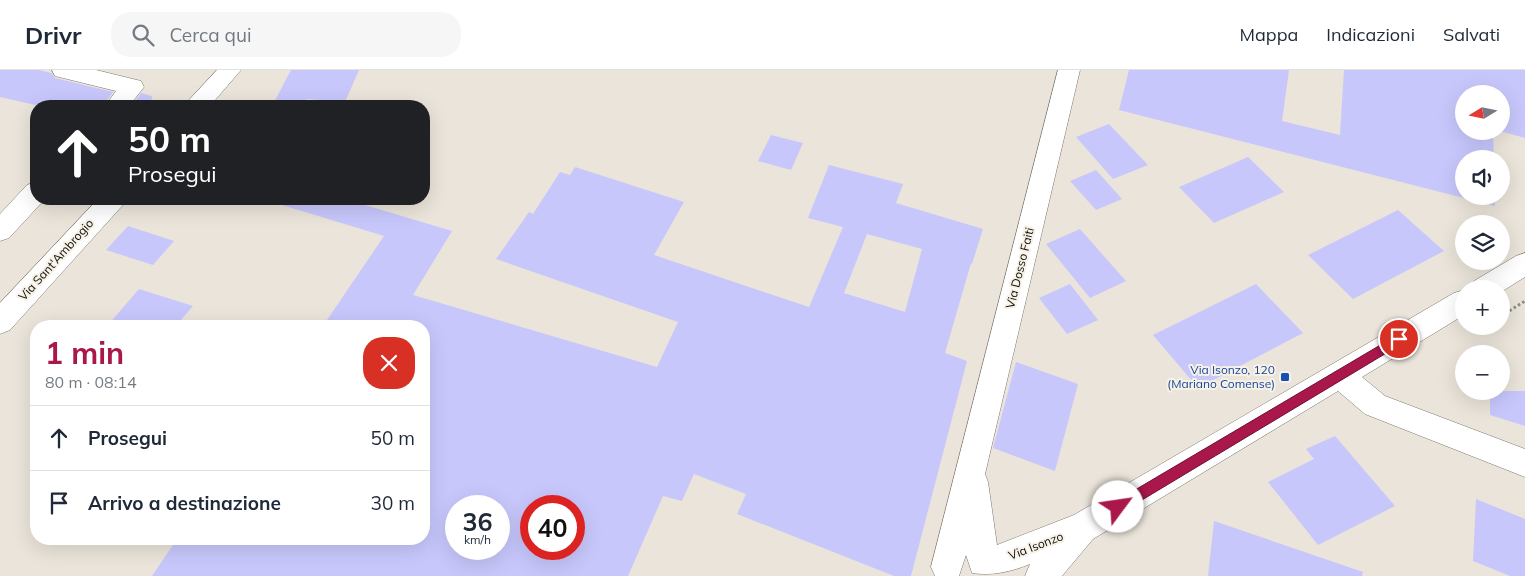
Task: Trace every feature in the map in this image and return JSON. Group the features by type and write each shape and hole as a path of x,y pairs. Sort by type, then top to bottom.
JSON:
{"street":[{"path":"64,70 133,88 122,100"},
{"path":"202,100 230,70"},
{"name":"Via Dosso Faiti","path":"941,573 971,466 1069,70"},
{"path":"0,231 30,198"},
{"name":"Via Sant'Ambrogio","path":"0,322 107,205"},
{"path":"1499,280 1525,264"},
{"name":"Via Isonzo","path":"991,568 1084,527 1455,306"},
{"path":"1339,375 1376,405 1525,463"},
{"name":"Via Dosso Faiti","path":"971,466 991,568"},
{"name":"Via Isonzo","path":"1041,576 1084,527"},
{"path":"941,573 959,562 991,568"}],"path":[{"path":"1510,310 1525,301"}],"building":[{"path":"0,70 39,70 51,73 55,78 113,92 107,100 30,100 30,104 0,97"},
{"path":"291,70 359,70 346,100 275,100"},
{"path":"1129,70 1289,70 1282,121 1340,135 1344,70 1525,70 1525,138 1510,134 1510,85 1455,85 1455,140 1493,140 1494,150 1455,150 1455,196 1119,110"},
{"path":"141,93 152,96 152,100 136,100"},
{"path":"1109,124 1148,165 1113,179 1076,137"},
{"path":"771,135 803,143 791,170 758,161"},
{"path":"1248,157 1284,192 1214,223 1179,187"},
{"path":"829,165 903,184 896,203 983,229 971,263 945,353 967,361 911,576 894,576 737,514 746,494 694,474 682,501 663,496 628,576 152,576 173,545 430,545 430,320 327,320 384,236 282,205 365,205 452,231 413,295 657,367 678,322 496,259 529,212 533,214 560,172 570,175 575,167 684,202 654,255 809,307 843,227 808,218","holes":["867,234 922,249 905,312 844,293"]},
{"path":"1096,170 1122,199 1096,210 1070,181"},
{"path":"1398,210 1444,251 1353,299 1308,255"},
{"path":"128,226 174,241 153,265 106,250"},
{"path":"1080,229 1126,281 1090,298 1046,244"},
{"path":"1070,284 1098,320 1067,334 1039,298"},
{"path":"1256,284 1303,333 1198,388 1153,335"},
{"path":"139,289 193,306 181,320 112,320"},
{"path":"1016,362 1078,384 1055,471 993,448"},
{"path":"1510,391 1525,391 1525,426 1490,415 1490,400 1510,400"},
{"path":"1335,436 1395,506 1318,545 1268,482 1314,459 1306,449"},
{"path":"1476,499 1525,519 1525,576 1510,576 1473,561"},
{"path":"1214,521 1363,572 1362,576 1208,576"}],"place":[{"name":"Via Isonzo, 120 (Mariano Comense)","path":"1285,377"}],"route":[{"path":"1118,507 1399,339"}]}
